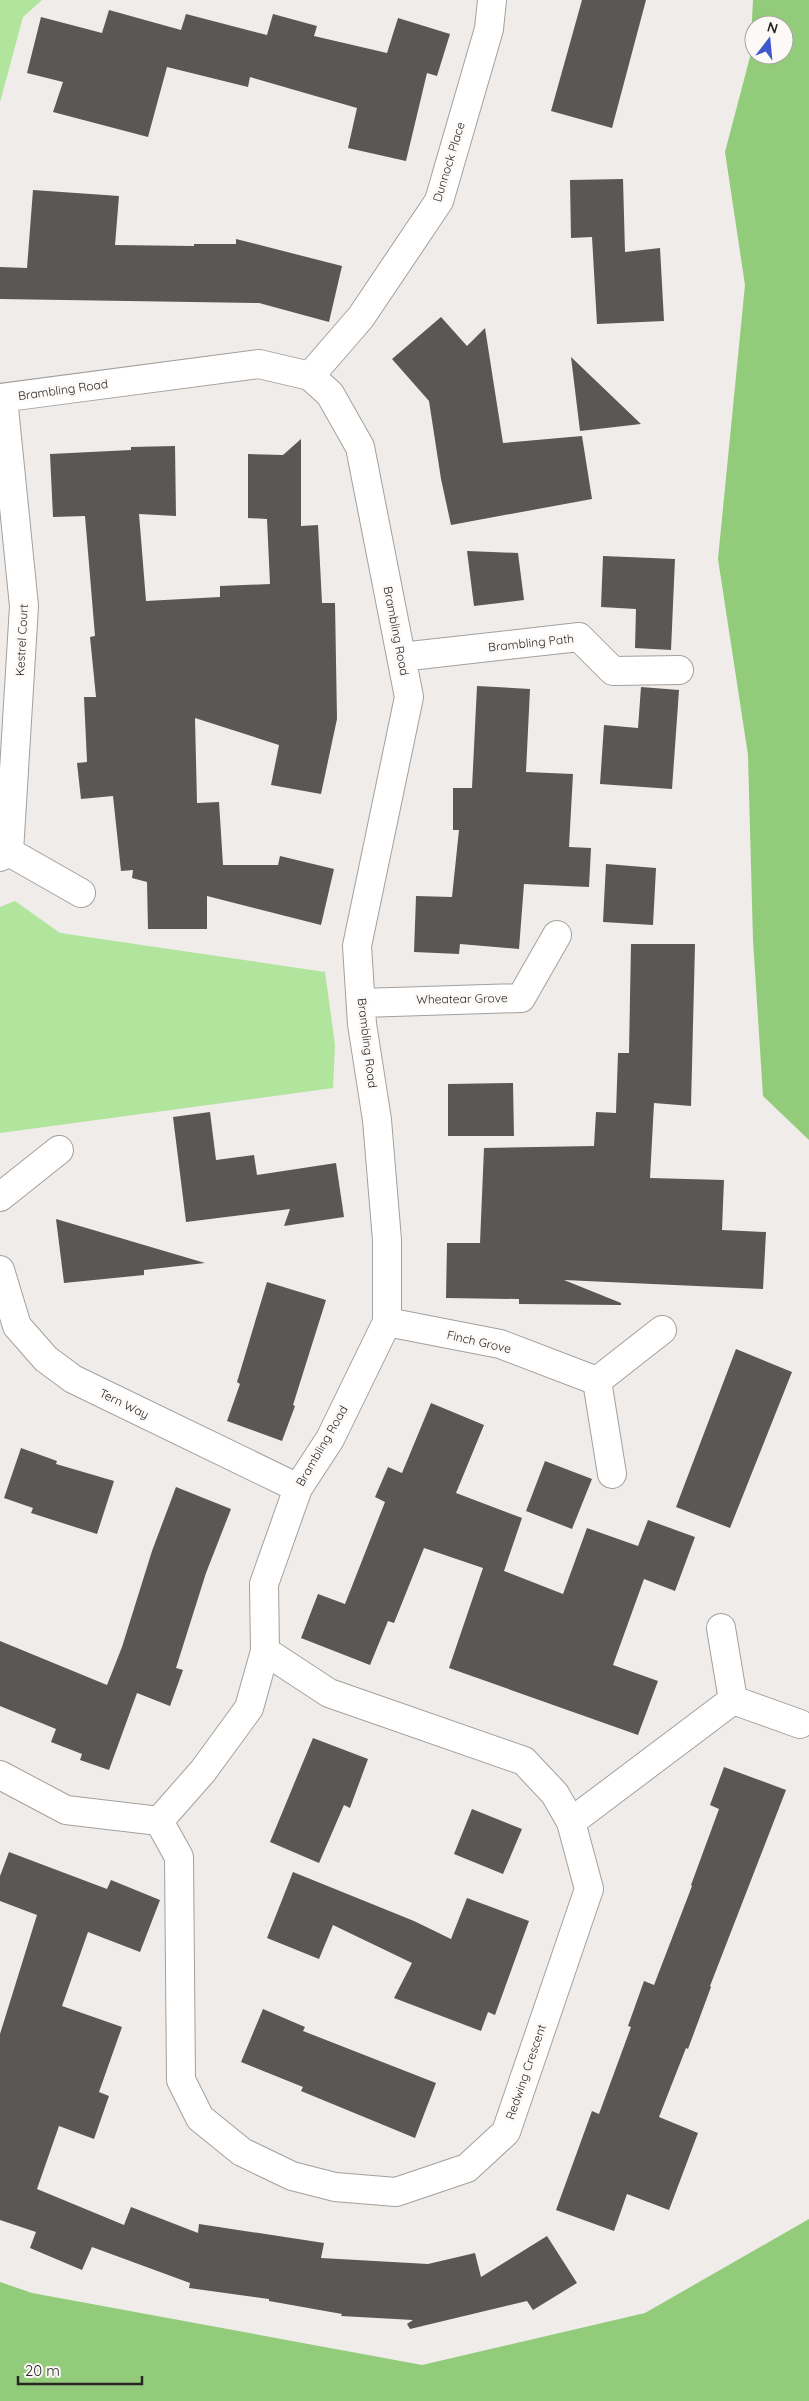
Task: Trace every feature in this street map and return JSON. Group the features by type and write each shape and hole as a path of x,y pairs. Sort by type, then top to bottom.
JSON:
{"street":[{"name":"Dunnock Place","path":"310,376 361,316 439,201 488,29 492,0"},
{"name":"Brambling Road","path":"1,398 259,364 310,376 330,394 360,447 409,697 357,946 361,1003 377,1120 387,1240 387,1322 330,1439 298,1488 264,1584 265,1650 249,1708 203,1771 159,1821"},
{"name":"Kestrel Court","path":"1,398 24,606 5,854 81,893"},
{"name":"Brambling Path","path":"401,657 579,637 613,671 679,670"},
{"name":"Wheatear Grove","path":"361,1003 522,998 557,935"},
{"path":"0,1197 59,1150"},
{"name":"Tern Way","path":"0,1270 17,1326 46,1359 73,1379 298,1488"},
{"name":"Finch Grove","path":"387,1322 500,1344 597,1381"},
{"path":"612,1474 597,1381 662,1330"},
{"path":"721,1628 733,1700"},
{"name":"Redwing Crescent","path":"159,1821 178,1857 181,2080 200,2118 242,2152 292,2176 335,2187 396,2192 467,2168 506,2132 589,1889 571,1822 555,1794 524,1761 329,1693 265,1650"},
{"path":"733,1700 800,1724"},
{"path":"571,1822 733,1700"},
{"path":"0,1776 66,1810 159,1821"}],"green space":[{"path":"0,0 42,0 23,17 0,102"},
{"path":"753,0 809,0 809,1140 763,1096 753,940 748,755 718,559 745,285 725,152 748,65 794,65 794,15 752,15"},
{"path":"15,901 60,933 325,972 335,1045 333,1088 0,1133 0,907"},
{"path":"809,2219 809,2401 0,2401 0,2282 32,2293 422,2365 645,2313"}],"building":[{"path":"582,0 646,0 612,128 551,111"},
{"path":"109,10 181,30 186,14 267,35 273,14 317,26 314,36 387,53 398,18 450,34 437,76 427,73 406,161 348,148 357,108 250,77 248,87 167,67 148,137 53,112 63,82 27,73 41,17 102,33"},
{"path":"623,179 625,252 660,248 664,321 597,324 592,237 571,238 570,180"},
{"path":"33,190 119,196 115,245 194,246 194,244 236,244 236,239 342,266 329,322 259,303 0,299 0,267 27,268"},
{"path":"441,317 467,346 485,328 503,443 582,436 592,499 451,525 441,479 429,401 392,359"},
{"path":"571,357 641,424 580,431"},
{"path":"301,439 301,526 318,525 322,603 335,603 337,719 321,794 271,785 279,745 195,718 197,803 219,802 223,865 278,865 280,856 334,869 321,925 207,896 207,929 148,929 147,882 132,878 133,870 121,871 113,796 81,799 77,763 87,762 84,697 96,697 90,637 95,636 85,516 53,517 50,454 131,450 131,447 175,446 176,516 139,514 146,601 220,597 220,586 270,584 267,519 248,518 248,454 283,455"},
{"path":"467,551 518,553 524,600 474,606"},
{"path":"603,556 675,559 671,650 635,648 636,609 601,607"},
{"path":"477,686 530,689 526,772 573,774 569,847 591,848 589,887 524,884 519,949 460,944 459,954 414,952 416,896 452,897 459,830 453,830 453,788 472,788"},
{"path":"641,687 679,690 672,789 600,784 604,725 638,728"},
{"path":"606,864 656,868 653,925 603,922"},
{"path":"631,944 695,944 691,1106 654,1103 650,1178 724,1180 722,1230 766,1232 763,1289 564,1280 621,1303 621,1305 519,1304 519,1299 446,1298 447,1243 480,1243 484,1148 594,1146 596,1112 616,1113 618,1053 629,1053"},
{"path":"513,1083 514,1136 448,1136 448,1084"},
{"path":"210,1112 216,1160 254,1155 257,1175 336,1163 344,1217 284,1226 290,1209 186,1222 173,1117"},
{"path":"56,1219 205,1263 144,1270 144,1275 64,1283"},
{"path":"267,1282 326,1300 293,1405 295,1406 282,1441 227,1421 240,1384 237,1382"},
{"path":"736,1349 792,1372 730,1528 676,1507"},
{"path":"431,1403 484,1425 456,1493 522,1518 504,1571 563,1594 587,1528 638,1546 648,1520 695,1537 675,1591 644,1579 613,1665 658,1681 638,1735 449,1668 483,1568 424,1548 394,1623 388,1621 370,1665 301,1638 318,1594 345,1604 385,1502 375,1497 388,1467 402,1473"},
{"path":"21,1448 57,1461 56,1464 114,1481 97,1534 31,1513 33,1508 4,1498"},
{"path":"545,1461 592,1479 572,1529 526,1511"},
{"path":"176,1487 231,1509 206,1573 176,1668 183,1670 170,1706 137,1693 109,1770 80,1760 82,1754 51,1742 56,1729 0,1706 0,1641 107,1685 122,1647 152,1551"},
{"path":"313,1738 368,1759 350,1808 344,1805 319,1863 270,1842"},
{"path":"724,1767 786,1790 710,1986 688,2049 686,2048 659,2117 698,2133 669,2210 627,2194 614,2231 556,2210 592,2111 599,2114 631,2027 628,2026 644,1981 654,1985 692,1886 719,1809 710,1805"},
{"path":"472,1809 522,1829 503,1874 454,1854"},
{"path":"9,1852 107,1889 111,1880 160,1900 140,1952 88,1932 62,2006 122,2027 99,2092 109,2096 94,2139 59,2126 37,2189 124,2225 131,2207 198,2233 199,2224 324,2243 321,2258 428,2264 475,2253 481,2277 547,2236 577,2283 533,2310 527,2301 410,2329 407,2324 413,2320 341,2316 342,2314 269,2301 269,2299 189,2288 190,2283 92,2247 82,2270 30,2248 36,2232 0,2220 0,2034 37,1915 0,1901 0,1876"},
{"path":"293,1872 414,1921 451,1939 467,1898 529,1921 495,2015 488,2012 481,2031 394,1998 412,1963 333,1925 319,1959 267,1938"},
{"path":"263,2009 305,2027 303,2031 436,2083 415,2138 301,2091 303,2087 241,2062"}]}
